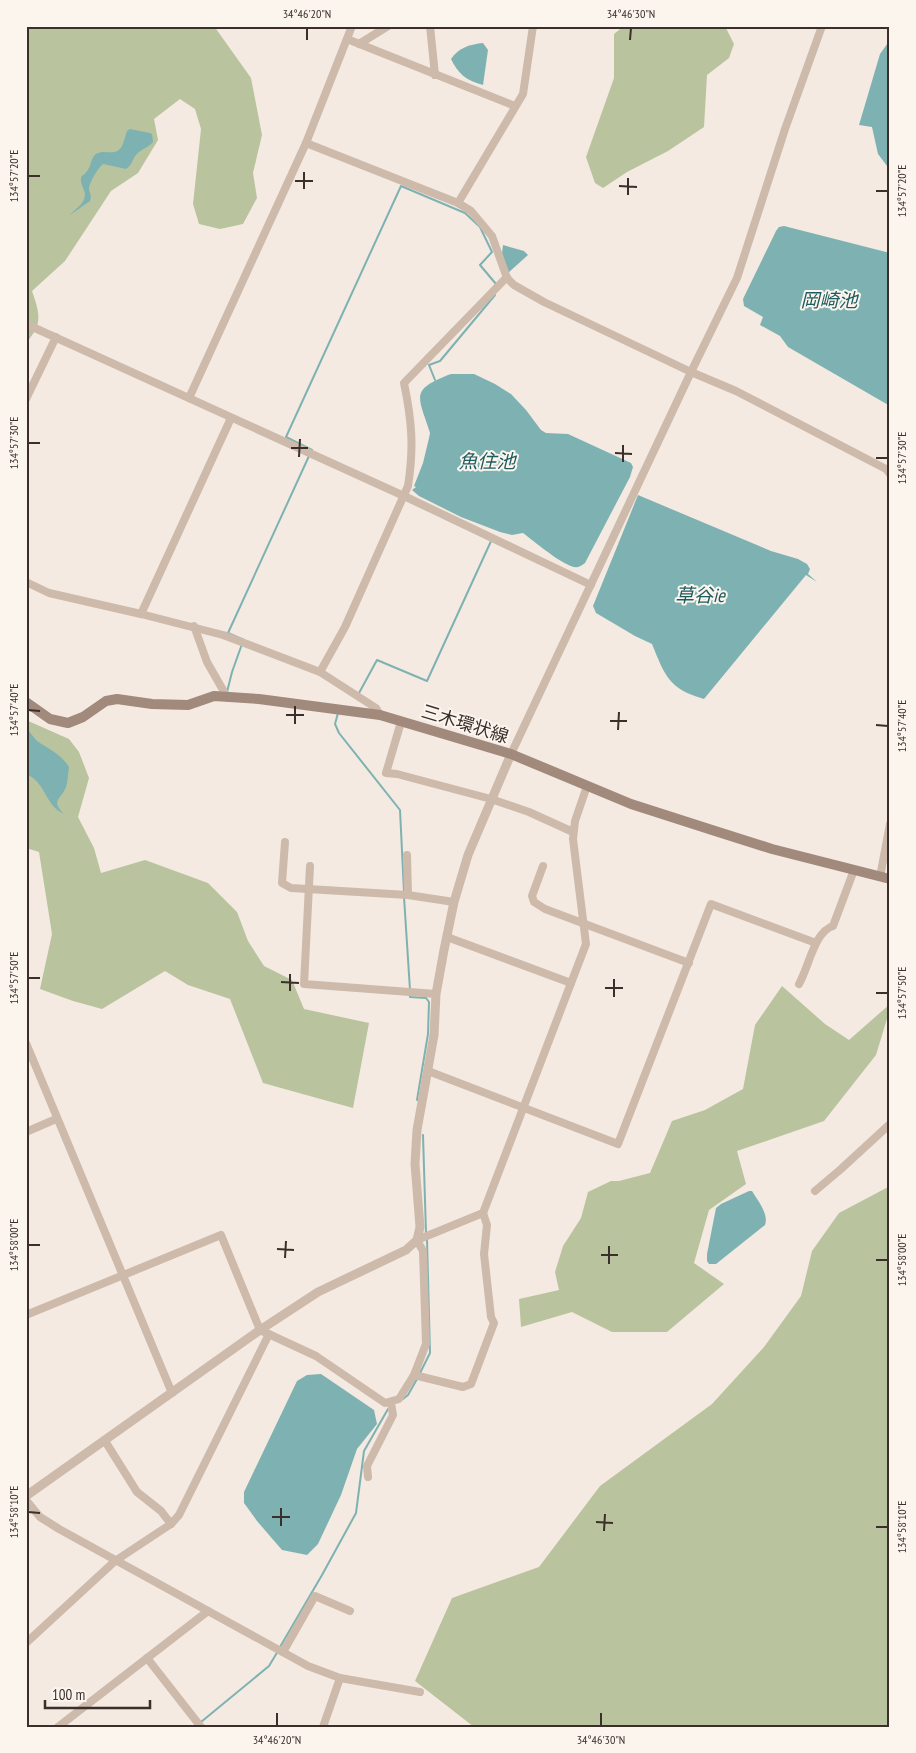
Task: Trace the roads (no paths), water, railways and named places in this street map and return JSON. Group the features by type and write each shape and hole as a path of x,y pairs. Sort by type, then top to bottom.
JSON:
{"main road":[{"name":"三木環状線","path":"26,702 50,719 68,723 83,717 106,701 117,699 152,704 188,706 214,696 259,699 380,715 511,754 631,804 772,849 885,878"}],"street":[{"path":"189,398 306,143 352,26"},
{"path":"359,44 388,26"},
{"path":"430,26 436,75"},
{"path":"458,203 523,94 533,26"},
{"path":"26,1315 221,1235 265,1332 316,1356 385,1403 391,1403 399,1399 414,1374 426,1344 422,1251 417,1240 420,1227 415,1164 417,1130 434,1035 436,994 446,937 468,855 511,754 737,278 785,129 822,26"},
{"path":"347,39 515,106"},
{"path":"306,143 458,203 470,211 492,236 507,277 514,285 544,302 691,372 736,391 886,469 890,474"},
{"path":"320,672 345,627 408,486 412,463 412,428 404,383 507,277"},
{"path":"26,324 404,496 591,585"},
{"path":"26,399 56,337"},
{"path":"141,614 231,418"},
{"path":"26,582 49,592 194,626 223,635 320,672 376,708 380,715"},
{"path":"194,626 207,662 227,697"},
{"path":"400,722 386,773 397,774 491,799 529,812 573,832"},
{"path":"414,1374 463,1386 471,1384 494,1323 490,1317 484,1254 487,1225 483,1213 586,944 573,832 587,786"},
{"path":"885,878 890,824"},
{"path":"285,842 282,883 291,888 408,895 454,902"},
{"path":"407,855 408,895"},
{"path":"310,866 304,984 436,994"},
{"path":"543,866 532,896 534,902 545,909 688,963"},
{"path":"799,984 806,973 816,943 827,928 834,926 854,870"},
{"path":"428,1070 618,1144 712,904 816,943"},
{"path":"446,937 571,983"},
{"path":"26,1043 56,1119 172,1393"},
{"path":"26,1132 56,1119"},
{"path":"815,1191 842,1169 890,1124"},
{"path":"26,1496 172,1393 265,1332 318,1292 406,1250 417,1240 483,1213"},
{"path":"26,1643 115,1561 170,1524 179,1515 265,1332"},
{"path":"368,1477 367,1466 393,1415 391,1403"},
{"path":"105,1440 137,1492 161,1511 170,1524"},
{"path":"26,1500 40,1517 59,1529 308,1666 340,1678 420,1692"},
{"path":"283,1652 315,1596 350,1611"},
{"path":"58,1727 208,1611"},
{"path":"147,1658 201,1727"},
{"path":"323,1727 340,1678"}],"water":[{"path":"890,40 890,170 878,154 872,127 859,125 880,54"},
{"path":"483,43 488,50 483,85 464,76 451,59 465,47"},
{"path":"130,129 152,134 153,142 138,153 126,169 103,164 90,183 90,201 70,215 85,198 81,177 88,169 94,156 99,152 119,150 127,131"},
{"name":"岡崎池","path":"784,226 890,253 890,406 788,347 780,336 760,325 763,317 744,306 743,299 776,231 779,227"},
{"path":"503,245 524,251 528,255 508,273 502,253"},
{"name":"魚住池","path":"451,374 474,374 495,384 511,394 541,430 546,433 568,434 631,463 633,467 630,477 584,564 573,567 566,564 523,533 512,535 500,532 461,517 419,496 412,490 416,487 414,486 423,463 430,433 420,403 420,396 428,385"},
{"name":"草谷ie","path":"638,495 771,551 798,559 807,564 810,569 808,574 817,582 806,575 704,699 683,691 670,680 652,644 596,613 593,606"},
{"path":"26,729 37,741 59,755 69,767 66,787 57,803 64,814 53,806 38,782 26,774"},
{"path":"752,1191 766,1216 765,1225 716,1264 709,1264 707,1254 716,1208"},
{"path":"321,1374 374,1410 377,1424 357,1449 341,1495 318,1544 307,1555 282,1550 244,1503 244,1492 297,1381 307,1375"}],"waterway":[{"path":"311,452 312,450 286,437 401,186 465,213 480,227 492,252 480,265 496,284"},
{"path":"435,380 429,365 440,361 495,295"},
{"path":"244,640 228,633 309,456"},
{"path":"359,693 377,660 427,681 492,539"},
{"path":"227,692 242,644"},
{"path":"338,713 335,724 339,733 400,810 404,892"},
{"path":"404,897 410,990"},
{"path":"410,995 410,997 426,998 429,1002 428,1034 417,1100"},
{"path":"423,1135 426,1233"},
{"path":"419,1375 430,1353 427,1240"},
{"path":"403,1399 408,1395 417,1379"},
{"path":"280,1647 356,1513 364,1451 388,1409"},
{"path":"201,1722 269,1666 278,1651"}]}
